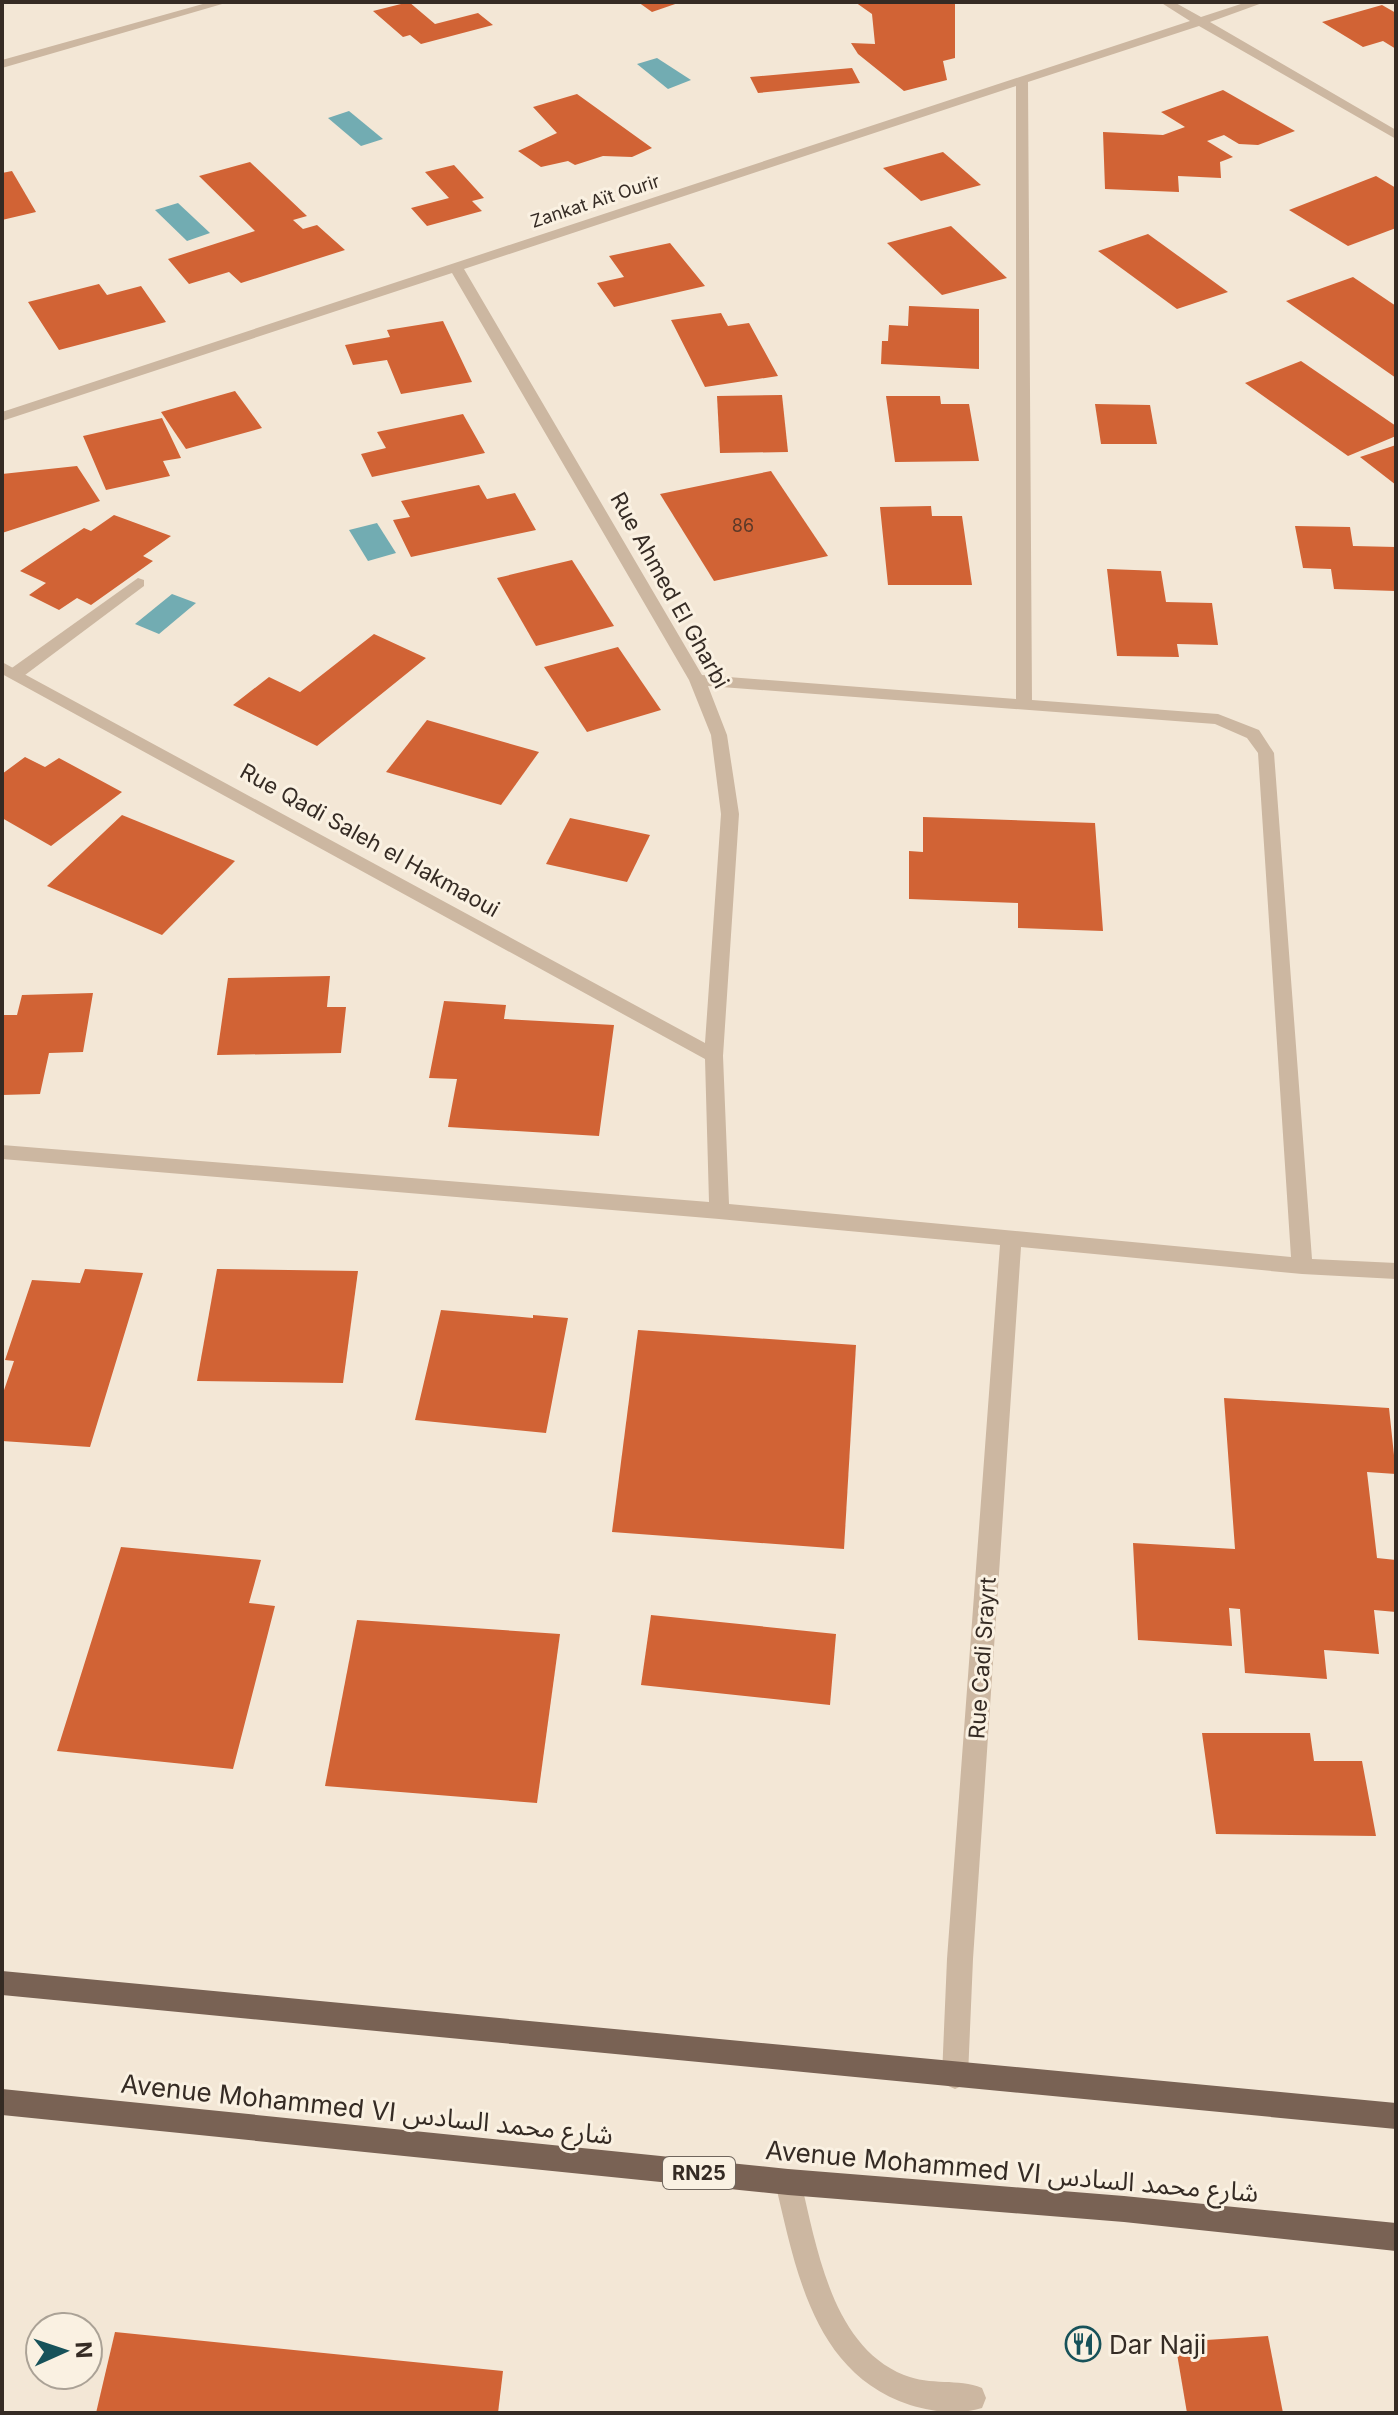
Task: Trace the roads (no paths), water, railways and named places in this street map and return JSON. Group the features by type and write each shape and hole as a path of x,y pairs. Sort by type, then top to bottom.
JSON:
{"main road":[{"path":"2,1983 1396,2116"},
{"name":"Avenue Mohammed VI شارع محمد السادس","path":"2,2102 788,2182 1124,2209 1396,2237"}],"street":[{"path":"2,64 223,2"},
{"path":"1166,2 1396,135"},
{"name":"Zankat Aït Ourir","path":"2,417 1259,2"},
{"path":"1022,82 1024,703"},
{"name":"Rue Ahmed El Gharbi","path":"455,266 697,680 719,735 730,814 714,1056 719,1211"},
{"path":"8,670 138,583"},
{"name":"Rue Qadi Saleh el Hakmaoui","path":"8,670 714,1056"},
{"path":"697,680 1218,719 1253,734 1266,753 1302,1266"},
{"path":"2,1152 719,1211 1302,1266 1396,1271"},
{"name":"Rue Cadi Srayrt","path":"955,2076 960,1959 1011,1240"},
{"path":"788,2182 816,2292 842,2342 883,2380 929,2397 972,2398"}],"water":[{"path":"657,58 691,80 668,89 637,64"},
{"path":"349,111 383,139 361,146 328,118"},
{"path":"178,203 210,233 187,241 155,210"},
{"path":"377,523 396,553 368,561 349,530"},
{"path":"172,594 196,603 159,634 135,624"}],"place":[{"name":"Dar Naji","path":"1083,2344"}]}
